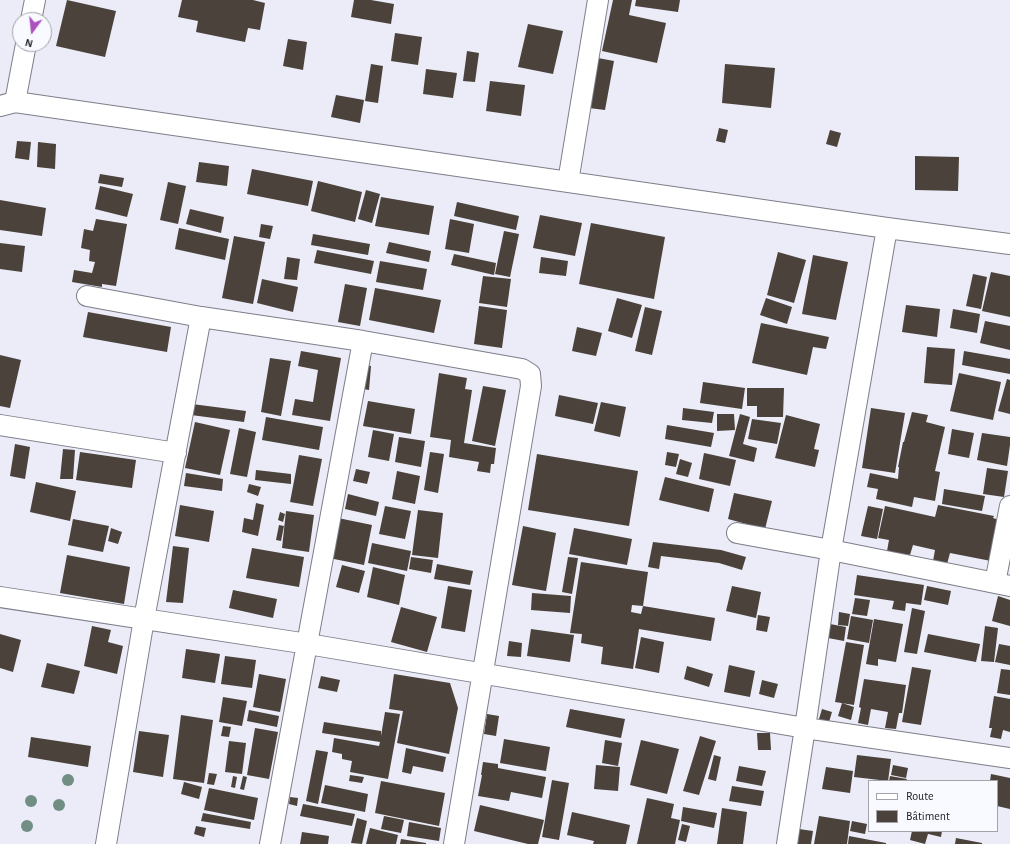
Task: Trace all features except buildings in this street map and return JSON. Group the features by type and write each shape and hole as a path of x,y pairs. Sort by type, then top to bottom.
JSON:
{"street":[{"path":"33,12 35,0"},
{"path":"568,182 598,0"},
{"path":"24,52 8,104 1010,244"},
{"path":"787,844 831,550 887,228"},
{"path":"87,296 201,317 363,341 522,369 530,374 531,386 454,844"},
{"path":"106,844 144,619 201,317"},
{"path":"270,844 363,341"},
{"path":"0,425 176,453"},
{"path":"737,533 1003,584 1010,506"},
{"path":"0,596 308,644 805,728 1010,758"}]}
